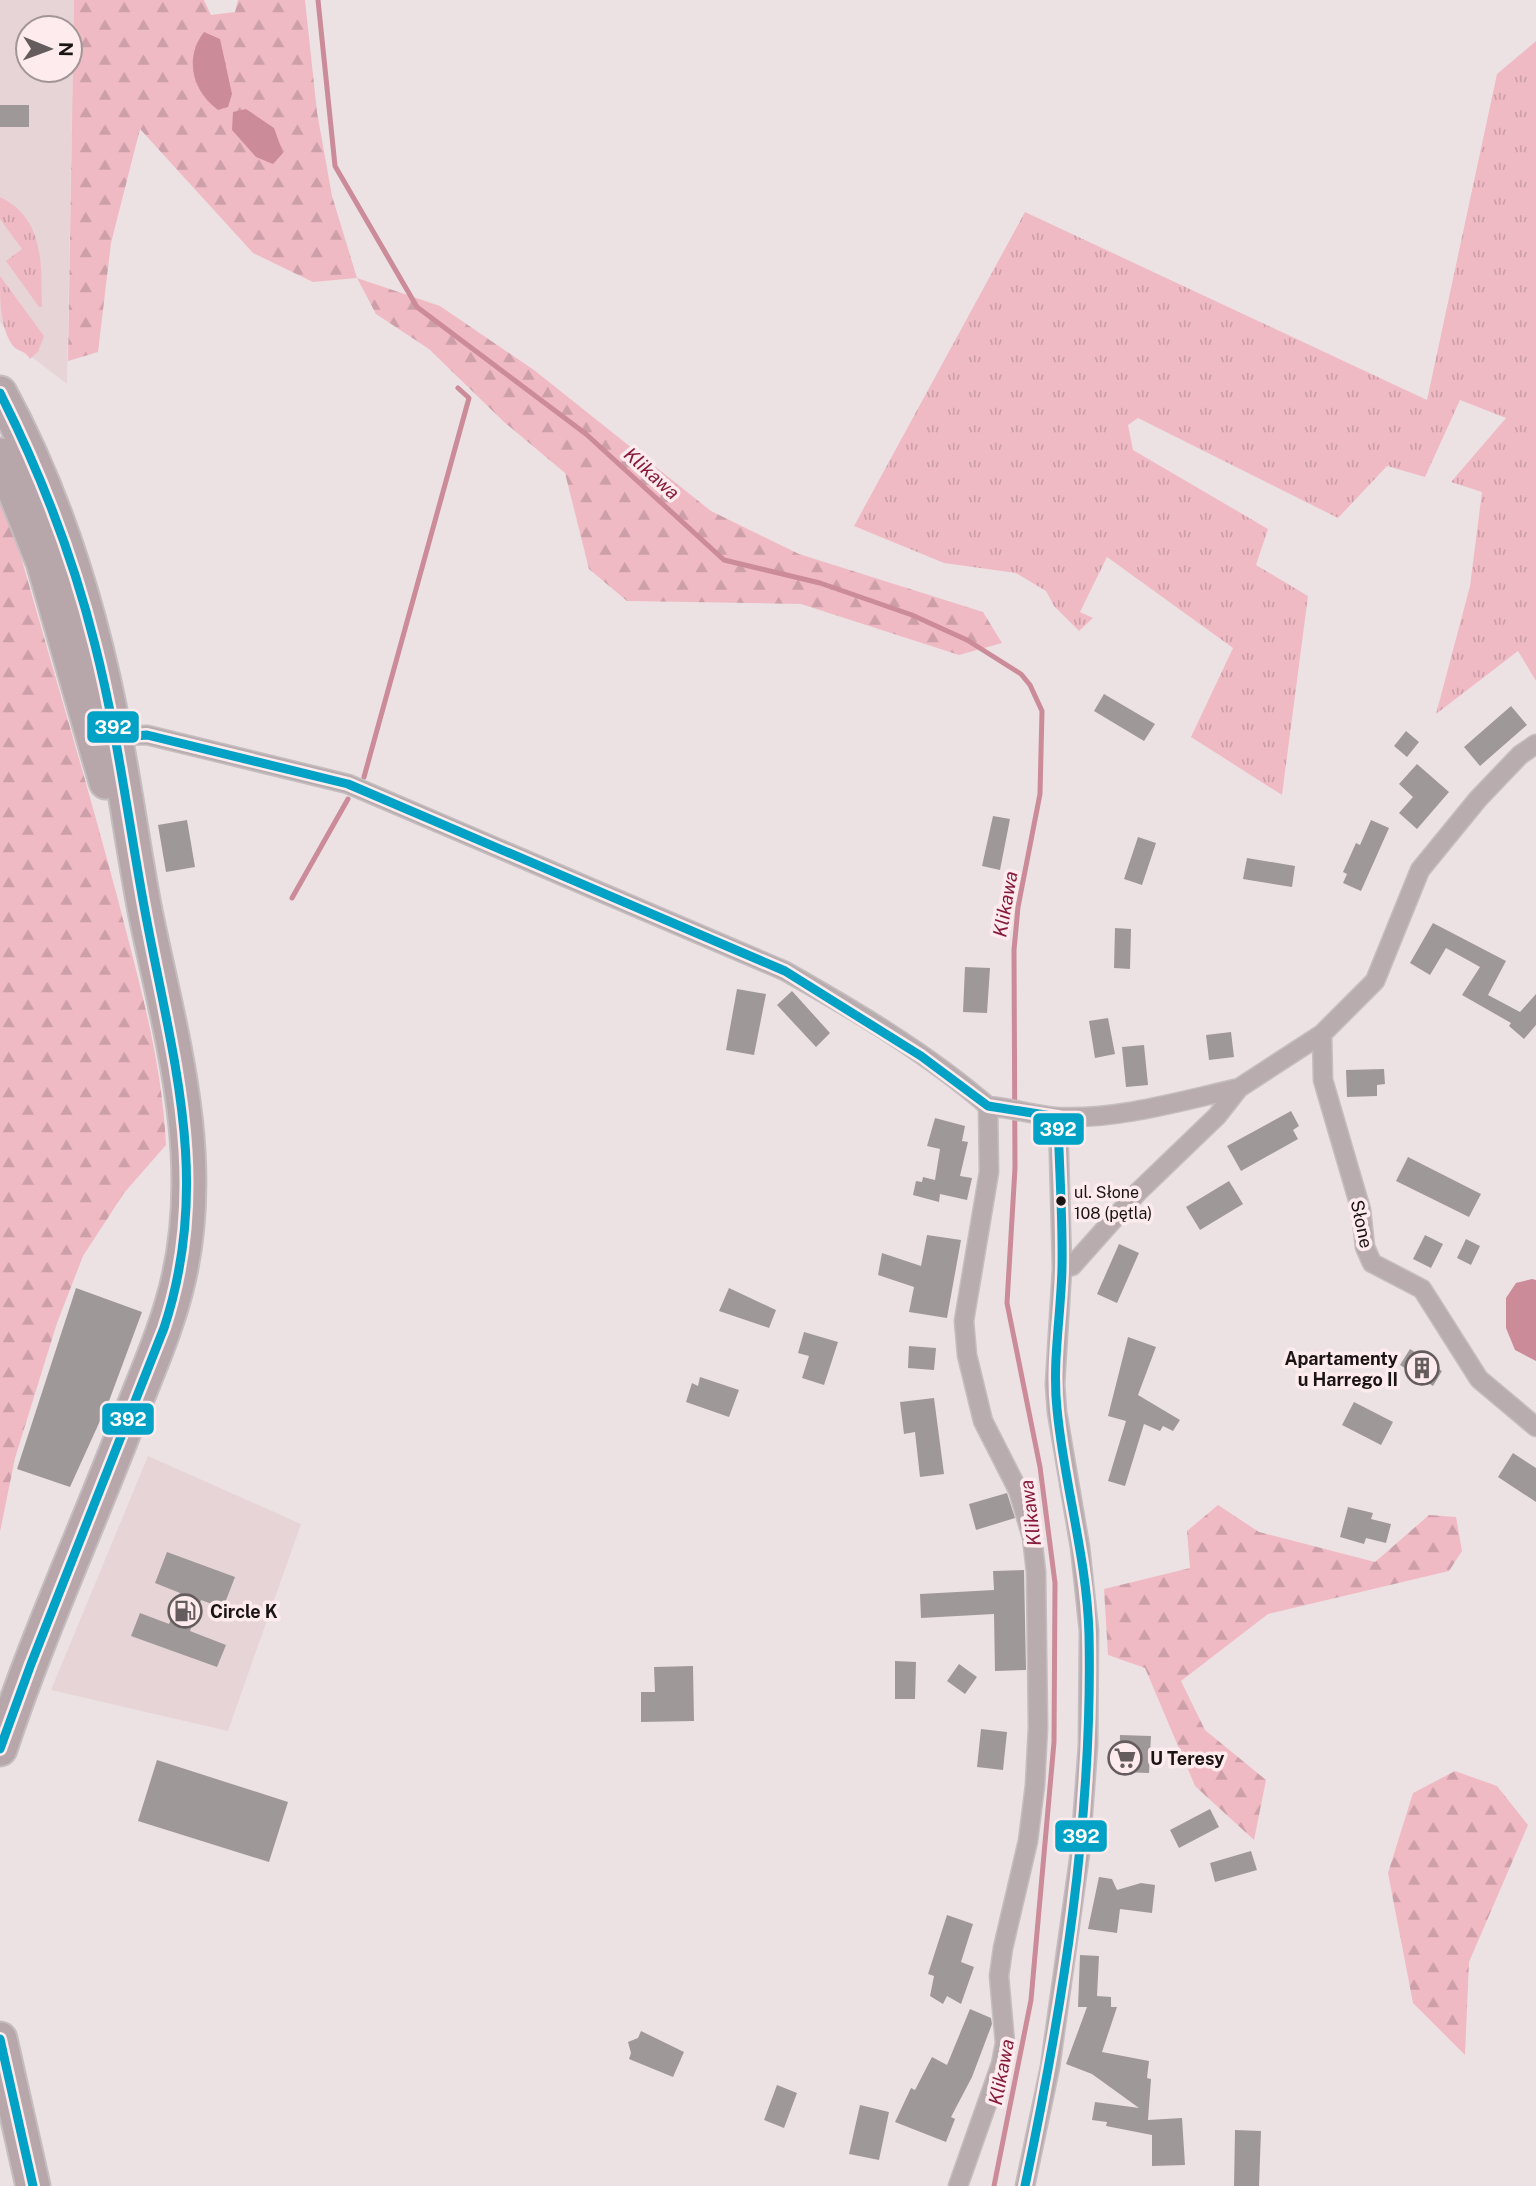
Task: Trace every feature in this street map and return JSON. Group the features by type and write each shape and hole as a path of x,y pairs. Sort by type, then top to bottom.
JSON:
{"highway":[{"path":"0,393 27,447 67,546 92,630 104,737"},
{"path":"0,455 43,562 104,737 173,1035 185,1112 189,1172 181,1266 152,1358 25,1673 0,1749"},
{"path":"0,2039 33,2186"}],"street":[{"path":"104,737 147,735 348,785 785,971 839,1002 996,1107 1058,1117 1166,1105 1240,1088"},
{"path":"1062,1269 1072,1266 1138,1193 1217,1116 1240,1088 1322,1034 1375,981 1420,870 1440,842 1520,755 1536,744"},
{"name":"Słone","path":"1322,1034 1323,1080 1361,1210 1365,1247 1372,1263 1422,1289 1479,1380 1536,1427"},
{"path":"958,2186 1001,2064 1005,2043 999,1976 1028,1841 1038,1727 1037,1585 1032,1536 1018,1490 984,1421 967,1354 964,1321 989,1172 996,1107"},
{"path":"1025,2186 1054,2040 1080,1853 1088,1746 1088,1623 1080,1547 1057,1412 1062,1269 1058,1117"}],"shaded area":[{"path":"0,0 74,0 74,14 14,14 14,84 72,84 67,384 16,345 0,322"},
{"path":"204,32 220,39 232,94 228,107 218,110 202,93 194,74 194,52"},
{"path":"246,109 274,128 283,153 273,164 256,157 232,130 233,112"},
{"path":"1536,1280 1536,1361 1515,1350 1506,1328 1506,1298 1516,1283"},
{"path":"148,1456 301,1524 228,1731 51,1690"}],"green space":[{"path":"74,0 204,0 211,15 235,12 238,0 305,0 317,112 332,196 357,278 313,282 253,253 140,129 111,243 98,352 68,361 73,84 84,84 84,14 74,14"},
{"path":"1536,41 1536,681 1518,651 1436,714 1470,586 1482,492 1451,482 1506,418 1460,400 1425,477 1387,466 1338,518 1138,418 1128,425 1133,450 1268,529 1256,565 1308,596 1282,795 1191,737 1233,648 1107,557 1080,612 1093,618 1079,631 1054,606 1046,591 1016,573 944,563 854,526 1025,212 1427,400 1497,74"},
{"path":"0,197 15,206 33,230 40,259 42,307 39,307 6,261 22,249 0,219"},
{"path":"0,276 44,336 38,352 30,359 13,346 5,331"},
{"path":"357,278 440,306 534,370 711,511 799,554 983,612 1002,643 959,655 801,604 627,601 589,569 565,473 504,422 429,349 376,314"},
{"path":"0,482 141,988 160,1081 166,1145 124,1193 83,1256 57,1323 15,1458 0,1532"},
{"path":"1218,1505 1259,1532 1375,1562 1429,1515 1456,1517 1462,1551 1449,1571 1268,1614 1181,1681 1205,1730 1266,1780 1254,1840 1195,1786 1145,1668 1108,1655 1104,1589 1190,1568 1187,1531"},
{"path":"1455,1771 1497,1786 1528,1825 1469,1962 1465,2055 1413,2003 1388,1873 1413,1793"}],"building":[{"path":"0,105 29,105 29,127 0,127"},
{"path":"1104,694 1155,724 1144,741 1094,711"},
{"path":"1511,706 1527,725 1480,766 1464,747"},
{"path":"1406,731 1419,742 1407,757 1394,746"},
{"path":"1417,764 1449,792 1417,829 1399,813 1413,797 1399,784"},
{"path":"993,816 1010,819 1000,870 982,866"},
{"path":"187,820 195,867 166,872 158,825"},
{"path":"1371,820 1389,828 1361,891 1343,883 1347,874 1343,872 1356,843 1360,845"},
{"path":"1138,837 1156,843 1142,885 1124,879"},
{"path":"1247,858 1295,866 1292,887 1243,879"},
{"path":"1433,923 1506,961 1488,995 1520,1012 1536,994 1536,1025 1524,1039 1509,1026 1511,1023 1462,995 1480,967 1446,948 1430,975 1410,963"},
{"path":"1115,928 1131,929 1130,969 1114,968"},
{"path":"965,967 990,968 987,1013 963,1012"},
{"path":"737,989 766,994 754,1055 726,1050"},
{"path":"792,991 830,1033 816,1047 777,1005"},
{"path":"1108,1018 1115,1054 1095,1058 1089,1021"},
{"path":"1231,1032 1234,1057 1209,1060 1206,1035"},
{"path":"1144,1045 1148,1085 1126,1087 1122,1047"},
{"path":"1384,1069 1385,1084 1377,1085 1377,1096 1347,1097 1346,1070"},
{"path":"1291,1111 1299,1126 1293,1130 1298,1139 1241,1171 1227,1146"},
{"path":"935,1118 965,1126 962,1141 968,1142 960,1176 972,1178 967,1200 940,1194 939,1202 913,1195 916,1181 922,1182 923,1177 935,1180 940,1149 927,1146"},
{"path":"1408,1157 1481,1194 1469,1217 1396,1181"},
{"path":"1229,1181 1243,1204 1200,1230 1186,1207"},
{"path":"927,1235 961,1240 947,1318 909,1312 914,1287 878,1275 882,1253 921,1266"},
{"path":"1425,1235 1443,1244 1431,1268 1413,1259"},
{"path":"1466,1239 1480,1246 1471,1265 1457,1258"},
{"path":"1119,1244 1139,1253 1117,1303 1097,1294"},
{"path":"76,1288 142,1312 109,1401 70,1487 17,1469"},
{"path":"729,1288 776,1310 769,1328 719,1311"},
{"path":"804,1332 838,1342 824,1385 802,1378 809,1356 798,1353"},
{"path":"1128,1337 1156,1347 1138,1395 1180,1420 1173,1431 1163,1426 1160,1431 1144,1424 1125,1486 1108,1481 1126,1421 1108,1416"},
{"path":"909,1346 936,1348 934,1370 908,1368"},
{"name":"Apartamenty u Harrego II","path":"1410,1349 1421,1356 1430,1355 1435,1359 1437,1368 1442,1371 1433,1386 1400,1365"},
{"path":"700,1377 739,1390 729,1417 686,1402 692,1383 698,1386"},
{"path":"934,1398 944,1474 920,1477 915,1432 904,1434 900,1402"},
{"path":"1354,1402 1393,1422 1381,1445 1342,1425"},
{"path":"1513,1453 1536,1468 1536,1502 1498,1477"},
{"path":"1007,1493 1015,1518 976,1530 969,1504"},
{"path":"1348,1507 1373,1513 1371,1519 1391,1524 1386,1543 1366,1538 1364,1544 1340,1537"},
{"name":"Circle K","path":"167,1552 235,1577 223,1608 201,1600 190,1631 226,1645 217,1667 131,1636 140,1613 169,1624 180,1593 155,1583"},
{"path":"1024,1570 1026,1670 995,1671 994,1614 921,1618 920,1594 994,1590 993,1571"},
{"path":"895,1661 916,1662 915,1699 895,1699"},
{"path":"959,1664 977,1677 965,1694 947,1681"},
{"path":"693,1666 694,1721 641,1722 641,1692 655,1692 654,1667"},
{"path":"981,1729 1007,1732 1003,1770 977,1767"},
{"path":"1120,1735 1151,1736 1149,1773 1119,1772"},
{"path":"157,1760 288,1802 269,1862 138,1821"},
{"path":"1210,1809 1219,1827 1179,1848 1170,1830"},
{"path":"1251,1851 1257,1870 1215,1882 1210,1863"},
{"path":"1099,1877 1112,1879 1117,1890 1141,1883 1155,1885 1152,1913 1120,1909 1117,1933 1088,1929"},
{"path":"947,1915 973,1924 961,1962 974,1967 961,2004 947,1996 943,2004 930,1996 934,1976 928,1974"},
{"path":"1080,1955 1099,1956 1097,1996 1111,1997 1111,2007 1117,2007 1102,2052 1149,2061 1147,2078 1151,2079 1148,2120 1182,2118 1185,2165 1152,2166 1152,2135 1106,2126 1107,2122 1092,2120 1095,2102 1139,2108 1092,2074 1066,2064 1087,2007 1078,2007"},
{"path":"970,2009 991,2018 992,2024 972,2077 951,2117 955,2119 946,2142 895,2122 911,2088 915,2090 932,2057 947,2065"},
{"path":"641,2031 684,2052 673,2077 629,2059 631,2053 628,2042 638,2038"},
{"path":"777,2085 797,2093 784,2128 764,2120"},
{"path":"860,2105 889,2112 879,2160 849,2154"},
{"path":"1235,2130 1261,2131 1259,2186 1234,2186"}],"waterway":[{"name":"Klikawa","path":"318,0 335,166 417,307 586,434 724,560 820,583 912,615 967,640 1021,674 1030,685 1042,711 1040,794 1018,907 1014,950 1015,1168 1007,1303 1040,1467 1055,1583 1054,1742 1031,2000 994,2186"},
{"path":"364,777 469,398 458,388"},
{"path":"292,898 348,799"}],"transit line":[{"name":"392","path":"0,393 55,516 77,580 103,677 175,1065 186,1168 185,1220 178,1273 164,1328 0,1749"},
{"name":"392","path":"92,739 147,735 348,784 785,971 921,1056 988,1106 1058,1117 1062,1249 1056,1391 1060,1437 1084,1577 1089,1634 1089,1704 1081,1843 1073,1912 1052,2050 1025,2186"},
{"name":"392","path":"0,2039 33,2186"}],"place":[{"name":"ul. Słone 108 (pętla)","path":"1061,1201"},
{"name":"Apartamenty u Harrego II","path":"1422,1368"},
{"name":"Circle K","path":"185,1611"},
{"name":"U Teresy","path":"1125,1758"}]}
